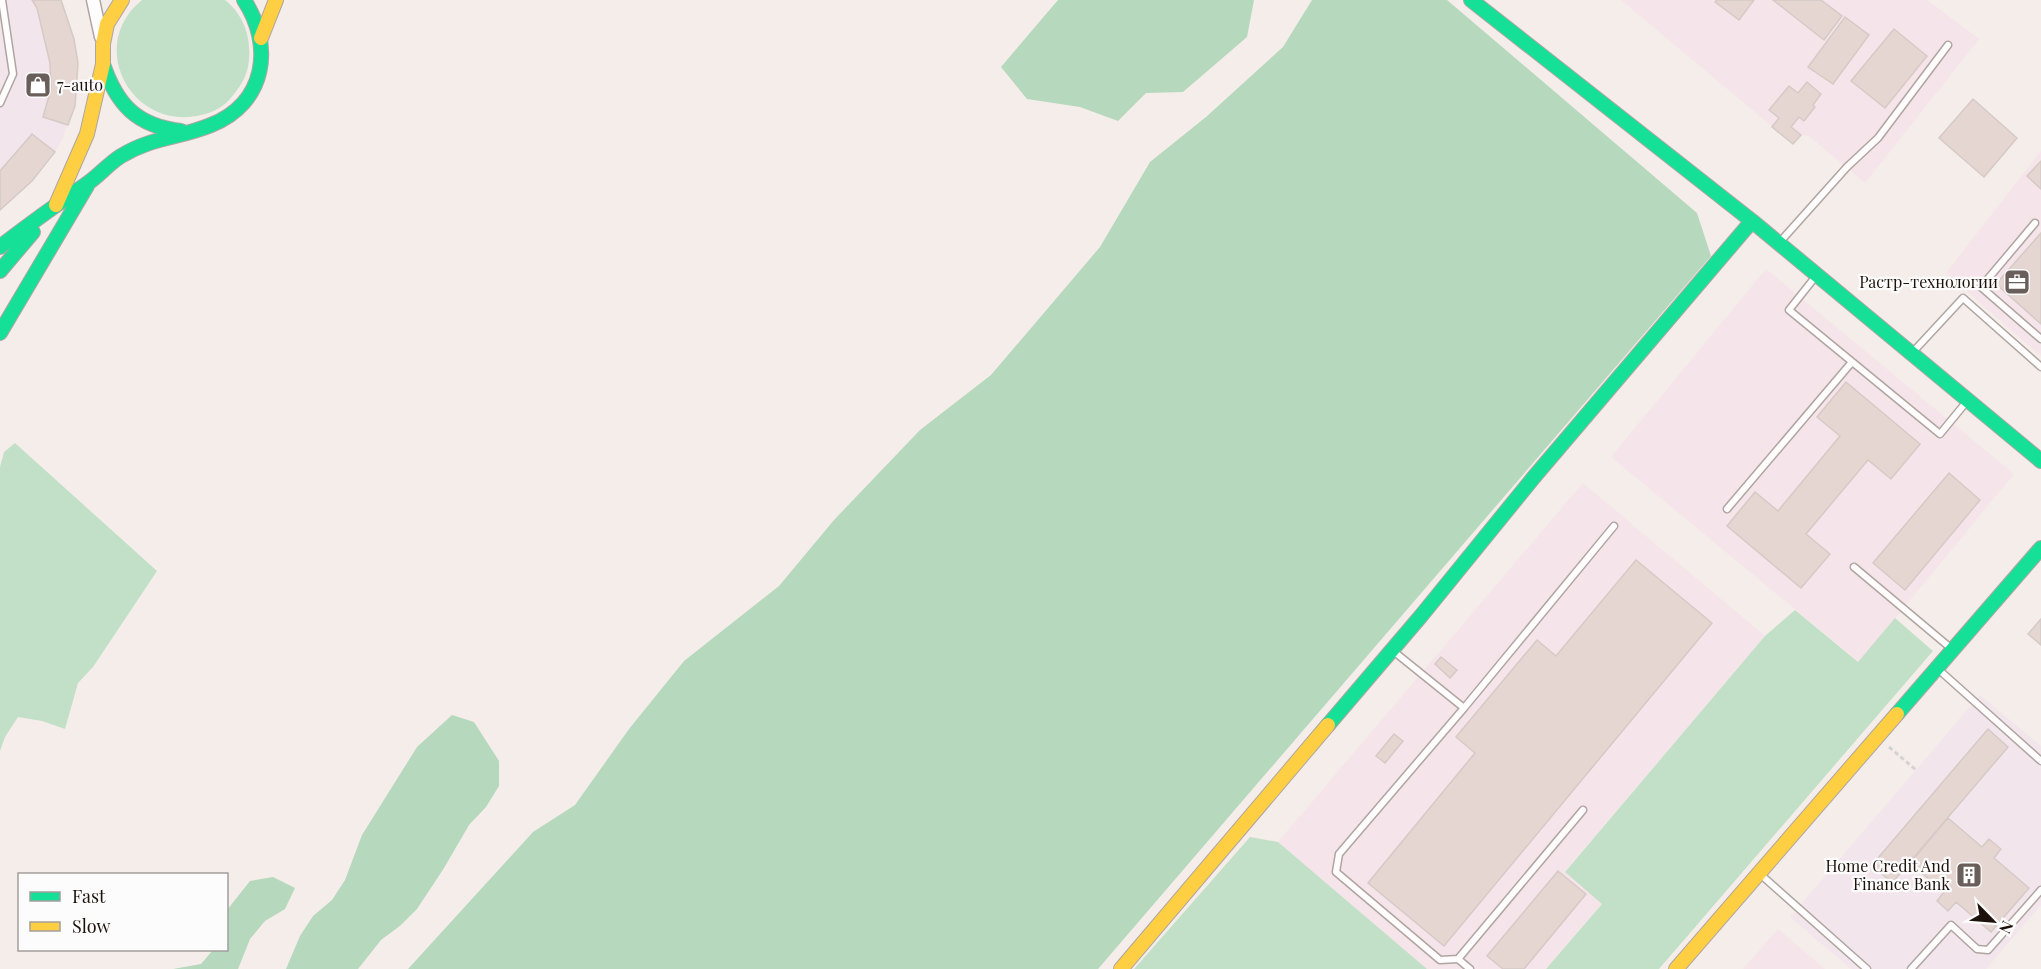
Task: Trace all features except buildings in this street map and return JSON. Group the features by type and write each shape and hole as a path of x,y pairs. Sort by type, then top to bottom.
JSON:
{"street":[{"path":"93,0 103,44"},
{"path":"0,271 57,203 87,134 103,64 103,44 107,24 122,0"},
{"path":"0,247 57,203 87,184 119,157 148,142 210,126 230,116 245,100 257,81 262,60 261,38 255,16 244,0"},
{"path":"261,38 276,0"},
{"path":"1471,0 1752,220 2041,461"},
{"path":"103,64 109,83 119,100 133,114 150,124 169,130 188,131"},
{"path":"0,333 87,184"},
{"path":"1121,969 1752,220"},
{"path":"1676,969 2041,548"}],"lane":[{"path":"0,103 13,74 2,0"},
{"path":"1779,244 1847,167 1878,138 1948,45"},
{"path":"2035,223 1981,287 2041,339"},
{"path":"1817,275 1789,310 1940,434 1968,400"},
{"path":"1911,353 1963,298 2041,367"},
{"path":"1727,509 1852,362"},
{"path":"1470,969 1458,959 1440,960 1336,872 1339,854 1464,708 1614,526"},
{"path":"1854,567 1953,650"},
{"path":"1392,649 1464,708"},
{"path":"1937,668 2041,761"},
{"path":"1458,959 1583,810"},
{"path":"1758,872 1867,969"},
{"path":"1911,969 1951,925 1977,949 1988,950 2041,890"}],"path":[{"path":"1876,736 1916,770"}],"shaded area":[{"name":"7-auto","path":"0,0 61,0 74,39 78,63 75,106 62,140 32,181 0,210"},
{"path":"1621,0 1927,0 1979,39 1865,183 1809,136 1801,135 1793,144"},
{"path":"2041,151 2041,356 1946,273"},
{"path":"1766,269 2014,474 1859,662 1611,457"},
{"path":"1583,483 1765,636 1565,871 1602,903 1546,969 1427,969 1278,842"},
{"name":"Home Credit And Finance Bank","path":"1980,695 2041,746 2041,905 1986,969 1851,969 1790,917"},
{"path":"1778,929 1825,969 1743,969"}],"green space":[{"path":"142,0 225,0 237,12 245,27 249,43 249,60 242,82 226,103 214,111 197,116 173,116 152,109 135,96 123,79 117,59 118,38 126,18"},
{"path":"1058,0 1254,0 1247,37 1183,92 1146,93 1118,121 1080,107 1027,99 1001,67"},
{"path":"1312,0 1447,0 1697,213 1711,256 1098,969 408,969 533,832 575,805 629,729 684,661 779,586 834,520 920,430 991,375 1100,247 1150,162 1206,117 1283,47"},
{"path":"15,443 157,571 93,667 78,683 65,729 42,721 18,717 5,737 0,751 0,467 4,452"},
{"path":"1795,610 1858,662 1895,618 1933,651 1659,969 1546,969 1602,904 1565,872 1765,636"},
{"path":"452,715 474,722 499,761 499,786 486,807 469,825 417,909 381,940 358,969 286,969 300,936 313,916 332,900 345,880 362,835 417,747"},
{"path":"1250,837 1278,842 1427,969 1134,969"},
{"path":"273,877 295,888 285,909 265,921 250,939 238,969 173,969 201,964 212,951 228,951 228,909 250,881"}],"traffic: fast":[{"path":"0,247 90,182 121,156 155,141 211,125 244,103 254,88 261,54 259,36 244,0"},
{"path":"1471,0 1752,221 2041,461"},
{"path":"103,64 115,91 131,111 152,124 181,131"},
{"path":"0,333 87,186"},
{"path":"1328,725 1421,616 1534,477 1752,221"},
{"path":"0,271 33,232"},
{"path":"1897,714 2041,548"}],"traffic: slow":[{"path":"56,205 87,134 103,64 103,44 107,24 122,0"},
{"path":"261,38 276,0"},
{"path":"1676,969 1897,714"},
{"path":"1121,969 1328,725"}],"place":[{"name":"7-auto","path":"38,85"},
{"name":"Растр-технологии","path":"2017,282"},
{"name":"Home Credit And Finance Bank","path":"1969,875"}]}
